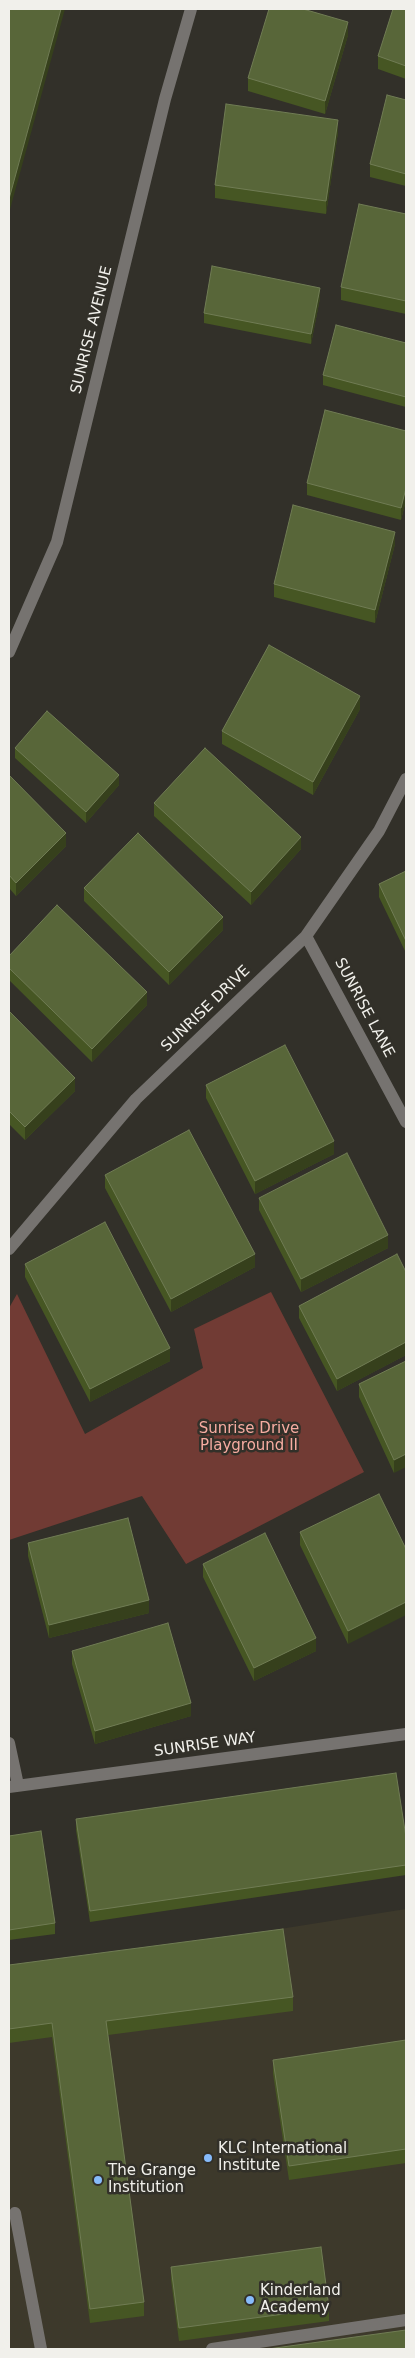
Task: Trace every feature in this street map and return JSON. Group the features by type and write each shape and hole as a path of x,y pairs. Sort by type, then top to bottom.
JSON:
{"street":[{"name":"SUNRISE AVENUE","path":"9,652 57,542 165,99 191,9"},
{"name":"SUNRISE DRIVE","path":"9,1249 136,1099 306,936 379,831 406,779"},
{"name":"SUNRISE LANE","path":"306,936 406,1122"},
{"name":"SUNRISE WAY","path":"13,1786 406,1734"},
{"path":"9,1743 13,1786"},
{"path":"15,2213 41,2349"},
{"path":"212,2349 406,2320"}],"shaded area":[{"name":"KLC International Institute","path":"406,1909 406,2349 9,2349 9,1972"}],"green space":[{"name":"Sunrise Drive Playground II","path":"271,1292 364,1472 186,1564 142,1496 9,1540 9,1308 17,1294 85,1434 203,1368 194,1329"}],"building":[{"path":"9,9 61,9 9,199"},
{"path":"269,9 303,9 348,22 325,101 248,78"},
{"path":"393,9 406,9 406,66 378,56"},
{"path":"387,95 406,100 406,174 370,164"},
{"path":"226,104 338,120 326,201 215,185"},
{"path":"359,204 406,214 406,301 341,287"},
{"path":"212,266 320,288 311,334 204,313"},
{"path":"336,325 406,343 406,397 323,375"},
{"path":"325,410 406,431 406,488 401,508 307,483"},
{"path":"293,505 395,532 375,610 274,584"},
{"path":"269,645 360,696 313,782 222,731"},
{"path":"47,711 119,775 86,812 15,748"},
{"path":"205,748 301,837 251,892 154,803"},
{"path":"9,775 66,833 16,883 9,875"},
{"path":"138,833 223,917 169,972 84,888"},
{"path":"406,871 406,941 379,884"},
{"path":"57,905 147,992 92,1049 9,968 9,956"},
{"path":"9,1011 75,1078 25,1127 9,1111"},
{"path":"285,1045 334,1141 255,1181 206,1085"},
{"path":"189,1130 255,1254 171,1299 105,1175"},
{"path":"347,1153 388,1235 301,1279 259,1198"},
{"path":"105,1222 170,1348 90,1389 25,1264"},
{"path":"397,1254 406,1272 406,1342 337,1379 299,1306"},
{"path":"406,1361 406,1454 394,1460 359,1384"},
{"path":"379,1494 406,1549 406,1602 348,1631 300,1532"},
{"path":"128,1518 149,1600 49,1625 28,1543"},
{"path":"265,1533 316,1638 254,1668 203,1564"},
{"path":"168,1623 191,1703 95,1731 72,1651"},
{"path":"396,1773 406,1837 406,1865 90,1911 76,1819"},
{"path":"41,1831 55,1923 9,1930 9,1836"},
{"name":"The Grange Institution","path":"283,1929 293,1997 106,2021 144,2302 90,2309 52,2023 9,2029 9,1965"},
{"name":"KLC International Institute","path":"406,2040 406,2149 289,2166 273,2060"},
{"name":"Kinderland Academy","path":"321,2247 329,2308 179,2328 171,2267"},
{"path":"406,2330 406,2349 268,2349"}],"place":[{"name":"KLC International Institute","path":"208,2158"},
{"name":"The Grange Institution","path":"98,2180"},
{"name":"Kinderland Academy","path":"250,2300"}]}
